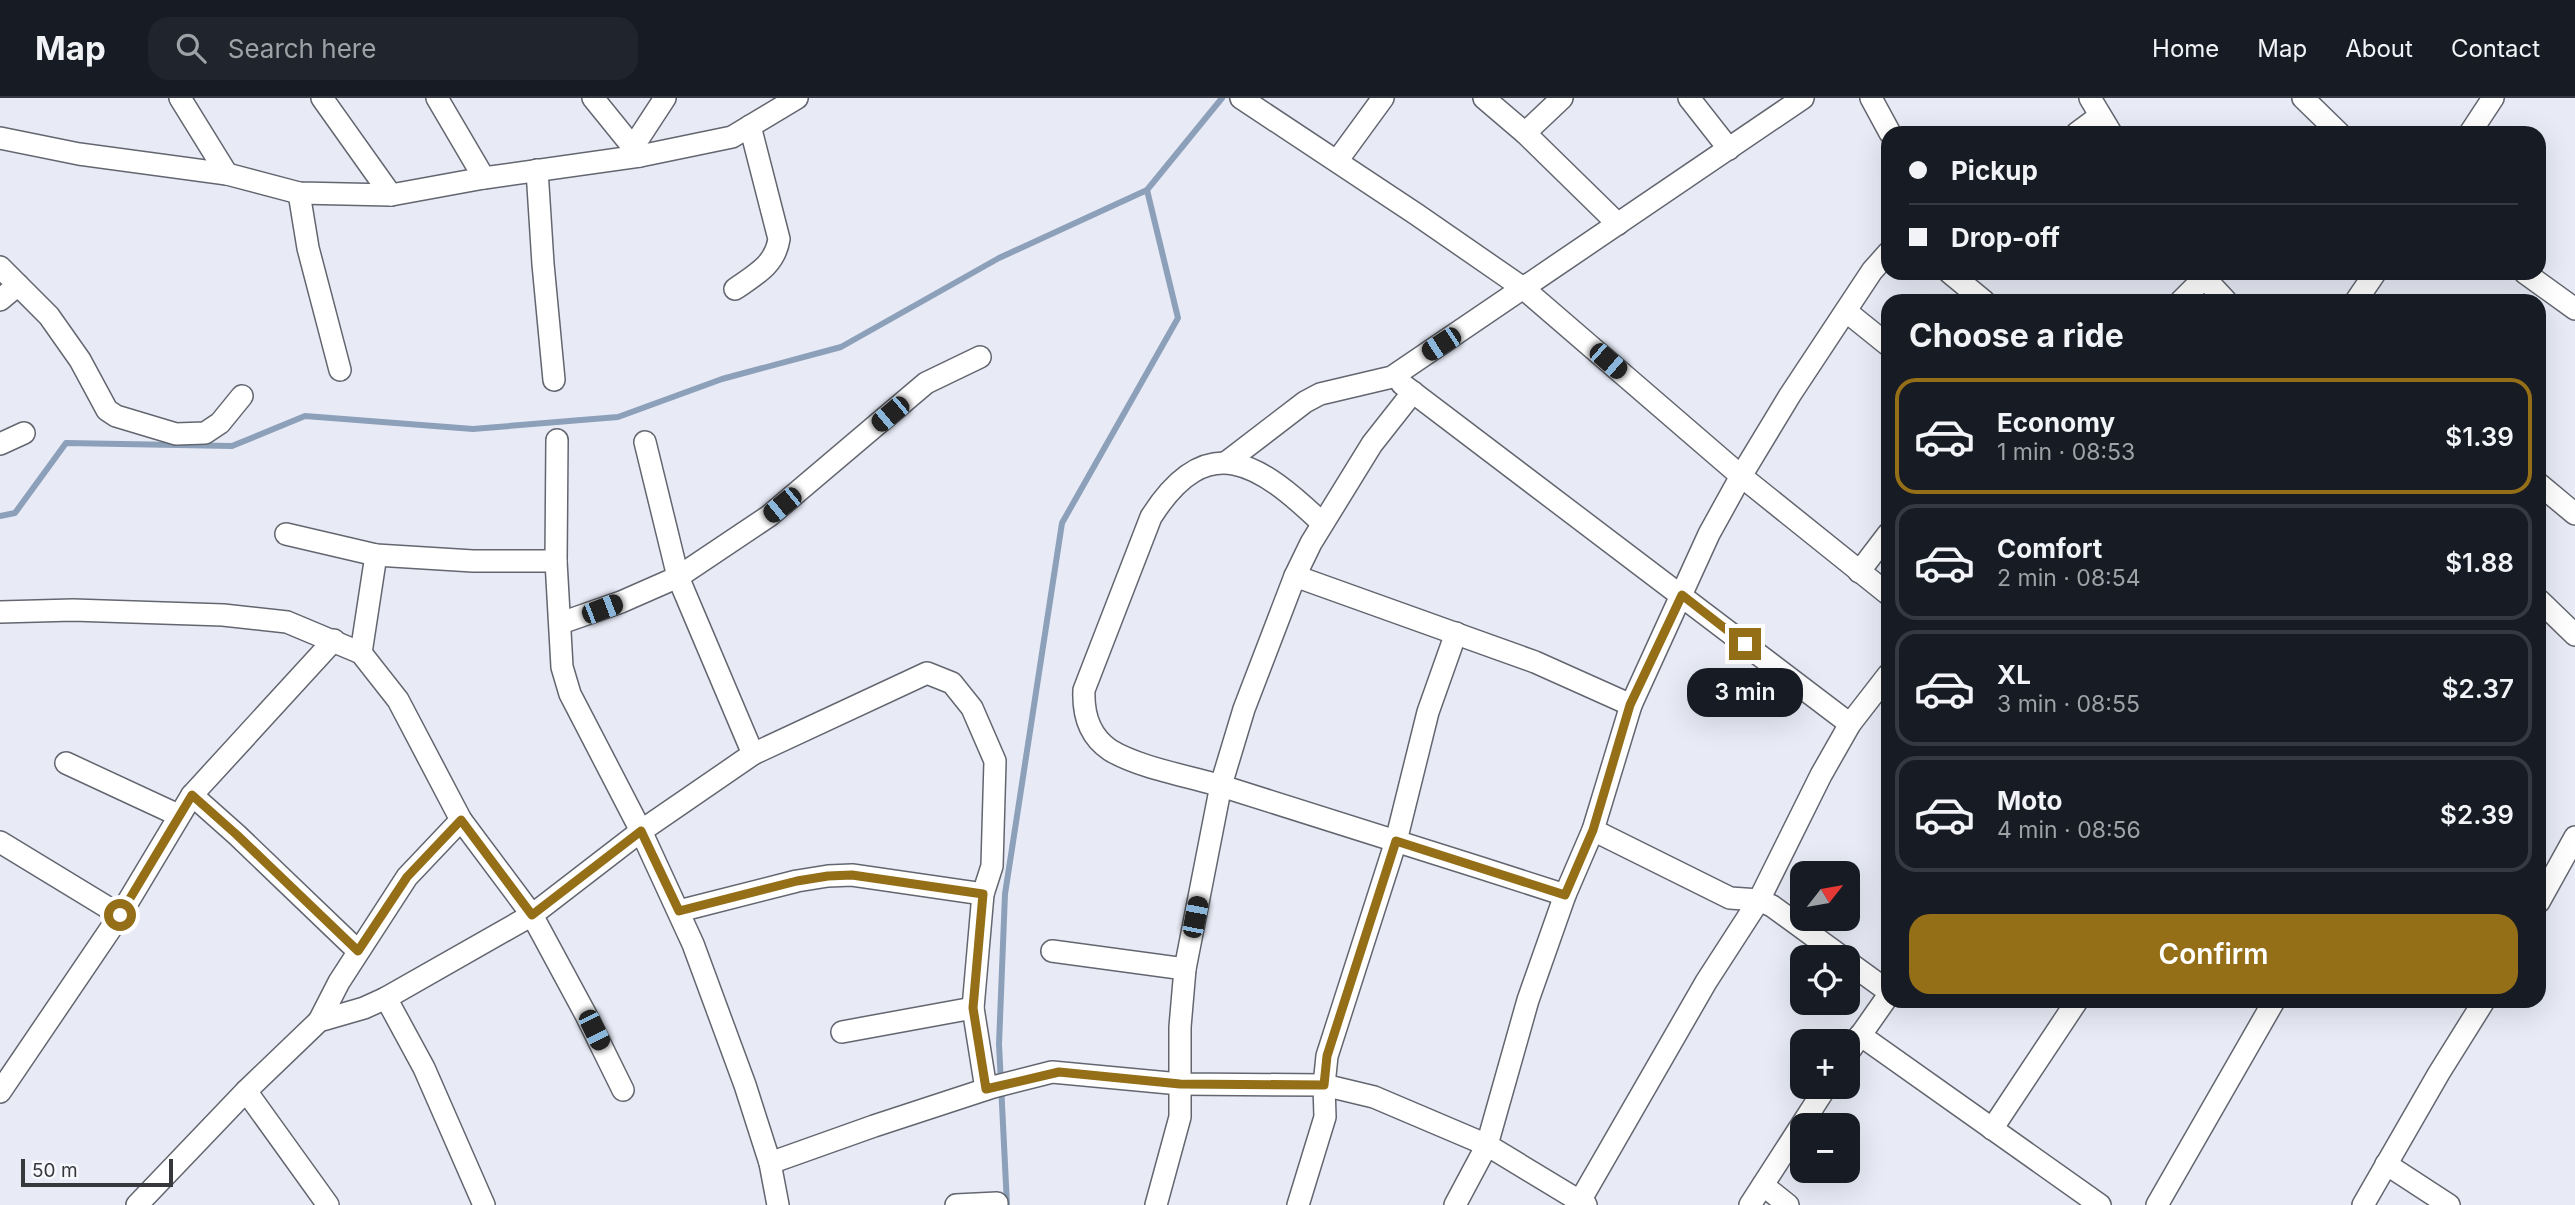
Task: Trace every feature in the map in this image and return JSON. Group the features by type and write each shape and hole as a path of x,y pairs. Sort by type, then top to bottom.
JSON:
{"street":[{"path":"180,98 227,174"},
{"path":"322,98 391,195"},
{"path":"437,98 484,178"},
{"path":"593,98 636,152"},
{"path":"636,152 665,98"},
{"path":"0,138 79,154 227,174 299,193 391,195 733,137 797,98"},
{"path":"1241,98 1523,288 1741,476 1881,589"},
{"path":"1337,161 1383,98"},
{"path":"1484,98 1525,132 1618,224"},
{"path":"1525,132 1562,98"},
{"path":"1689,98 1729,149"},
{"path":"1565,895 1221,785 1135,761 1110,750 1089,726 1083,707 1084,690 1151,517 1166,492 1180,480 1195,471 1228,461 1305,402 1320,394 1392,377 1803,98"},
{"path":"1871,98 1886,126"},
{"path":"2303,98 2332,126"},
{"path":"2475,126 2493,98"},
{"path":"735,289 768,265 777,251 779,239 750,127"},
{"path":"537,170 554,380"},
{"path":"299,193 308,248 340,370"},
{"path":"1455,1205 1487,1145 1528,1000 1565,895 1593,830 1630,705 1709,534 1741,476 1790,395 1881,261"},
{"path":"0,267 49,316 80,360 107,410 116,416 176,434 205,433 220,423 242,396"},
{"path":"1958,280 1976,294"},
{"path":"2187,294 2199,280"},
{"path":"2206,280 2219,294"},
{"path":"2535,280 2575,309"},
{"path":"0,300 18,285"},
{"path":"1847,312 1881,339"},
{"path":"561,623 621,602 678,577 769,516 926,383 980,357"},
{"path":"1392,377 1850,724"},
{"path":"1156,1205 1180,1117 1180,1027 1185,970 1221,785 1244,709 1295,576 1322,523 1373,444 1413,392"},
{"path":"0,444 24,433"},
{"path":"557,440 556,561 562,667 570,694 679,911 745,1085 770,1163 778,1205"},
{"path":"645,442 678,577 753,754"},
{"path":"1228,461 1272,478 1322,523"},
{"path":"2546,490 2575,514"},
{"path":"286,534 376,555 473,561 556,561"},
{"path":"1859,572 1881,543"},
{"path":"361,653 376,555"},
{"path":"1295,576 1535,662 1630,705"},
{"path":"2546,607 2575,635"},
{"path":"0,612 73,610 223,615 287,622 361,653 398,701 461,820 532,915 586,1015 622,1090"},
{"path":"1298,1205 1325,1117 1327,1056 1396,841 1428,712 1456,633"},
{"path":"1,1089 120,915 192,795 334,640"},
{"path":"319,1021 364,1008 387,998 532,915 641,831 753,754 927,673 952,683 972,708 995,761 992,866 983,894 973,1008 990,1088"},
{"path":"770,1163 990,1088 1059,1072 1180,1084 1324,1085 1374,1097 1487,1145 1583,1203 1706,982 1759,900 1821,775 1850,724 1881,685"},
{"path":"66,763 178,815"},
{"path":"192,795 358,951"},
{"path":"136,1205 246,1091 319,1021 358,951 407,877 461,820"},
{"path":"1593,830 1730,898 1759,900 1772,906 1826,945"},
{"path":"2546,889 2575,837"},
{"path":"0,842 120,915"},
{"path":"679,911 797,881 828,876 852,875 983,894"},
{"path":"1052,951 1185,970"},
{"path":"1860,971 1881,988"},
{"path":"387,998 424,1068 484,1205"},
{"path":"1881,1004 1860,1035 1992,1129 2068,1196 2100,1205"},
{"path":"842,1032 973,1008"},
{"path":"1992,1129 2072,1008"},
{"path":"2157,1205 2270,1008"},
{"path":"2363,1205 2480,1008"},
{"path":"246,1091 328,1205"},
{"path":"1749,1205 1818,1099"},
{"path":"2386,1164 2449,1205"},
{"path":"1763,1185 1788,1205"},
{"path":"956,1205 997,1203"}],"waterway":[{"path":"1007,1205 999,1044 1005,894 1062,523 1178,318 1147,190 1222,98"},
{"path":"0,516 15,513 66,443 232,446 305,416 473,429 618,417 722,379 841,347 999,258 1147,190"}],"route":[{"path":"120,915 192,795 358,951 407,877 461,820 532,915 641,831 679,911 797,881 828,876 852,875 983,894 973,1008 986,1089 1052,1072 1180,1084 1324,1085 1327,1056 1396,841 1565,895 1593,830 1630,705 1682,595 1745,644"}]}
